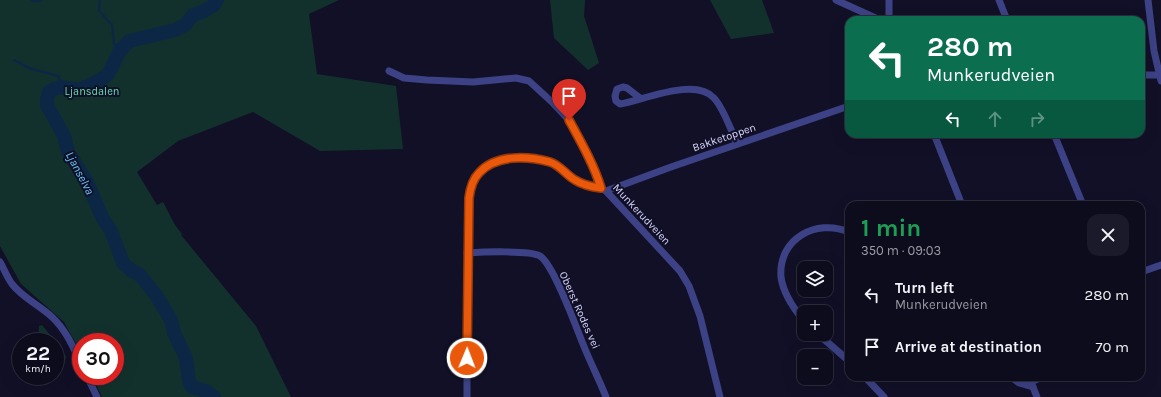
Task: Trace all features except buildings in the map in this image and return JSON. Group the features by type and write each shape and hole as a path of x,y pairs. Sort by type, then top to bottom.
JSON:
{"street":[{"path":"836,0 871,16"},
{"path":"889,16 890,0"},
{"path":"999,0 1005,16"},
{"path":"1145,76 1160,78 1154,51 1148,0"},
{"name":"Munkerudveien","path":"389,71 404,78 427,80 473,82 516,78 529,81 561,111 569,120 604,190 680,271 689,286 700,316 720,397"},
{"path":"640,98 678,90 701,90 706,92 715,99 720,106 737,144"},
{"name":"Bakketoppen","path":"604,190 845,107"},
{"path":"936,138 960,201"},
{"path":"1056,138 1081,201"},
{"path":"467,397 469,198 470,192 479,173 490,164 505,159 529,158 550,162 574,180 604,190"},
{"path":"797,311 784,288 781,271 784,256 796,238 816,228 824,227 845,231"},
{"name":"Oberst Rodes vei","path":"468,253 528,253 541,257 548,265 572,314 583,345 606,397"},
{"path":"0,262 11,283 48,313 59,325 72,346"},
{"path":"1145,271 1161,265"},
{"path":"826,341 845,358"},
{"path":"870,381 884,397"},
{"path":"1017,381 1020,383 1031,382 1037,397"},
{"path":"91,385 97,397"}],"green space":[{"name":"Ljansdalen","path":"0,0 339,0 309,14 317,74 396,86 403,149 320,151 253,112 178,141 137,172 157,205 163,202 175,225 182,234 181,235 256,326 291,397 102,397 96,385 124,385 124,333 72,333 72,337 64,322 21,284 0,246"},
{"path":"550,0 585,0 584,16 599,63 588,70 554,38"},
{"path":"710,0 762,0 774,33 731,39"},
{"path":"42,325 49,333 39,333 39,326"}],"waterway":[{"path":"31,0 42,0"},
{"path":"100,0 99,11 112,24 114,44 122,48"},
{"name":"Ljanselva","path":"214,397 206,391 192,387 189,381 186,358 174,333 171,320 156,295 140,275 132,271 123,263 111,231 102,217 87,182 68,152 64,136 47,105 47,99 49,92 54,89 61,87 79,90 102,79 109,73 119,52 129,41 175,30 185,25 193,15 214,5 217,0"},
{"path":"14,60 29,68 58,76 64,87"}],"route":[{"path":"467,358 467,264 470,192 479,173 490,164 505,159 517,158 529,158 550,162 574,180 586,185 601,188 584,148 569,120"}]}
